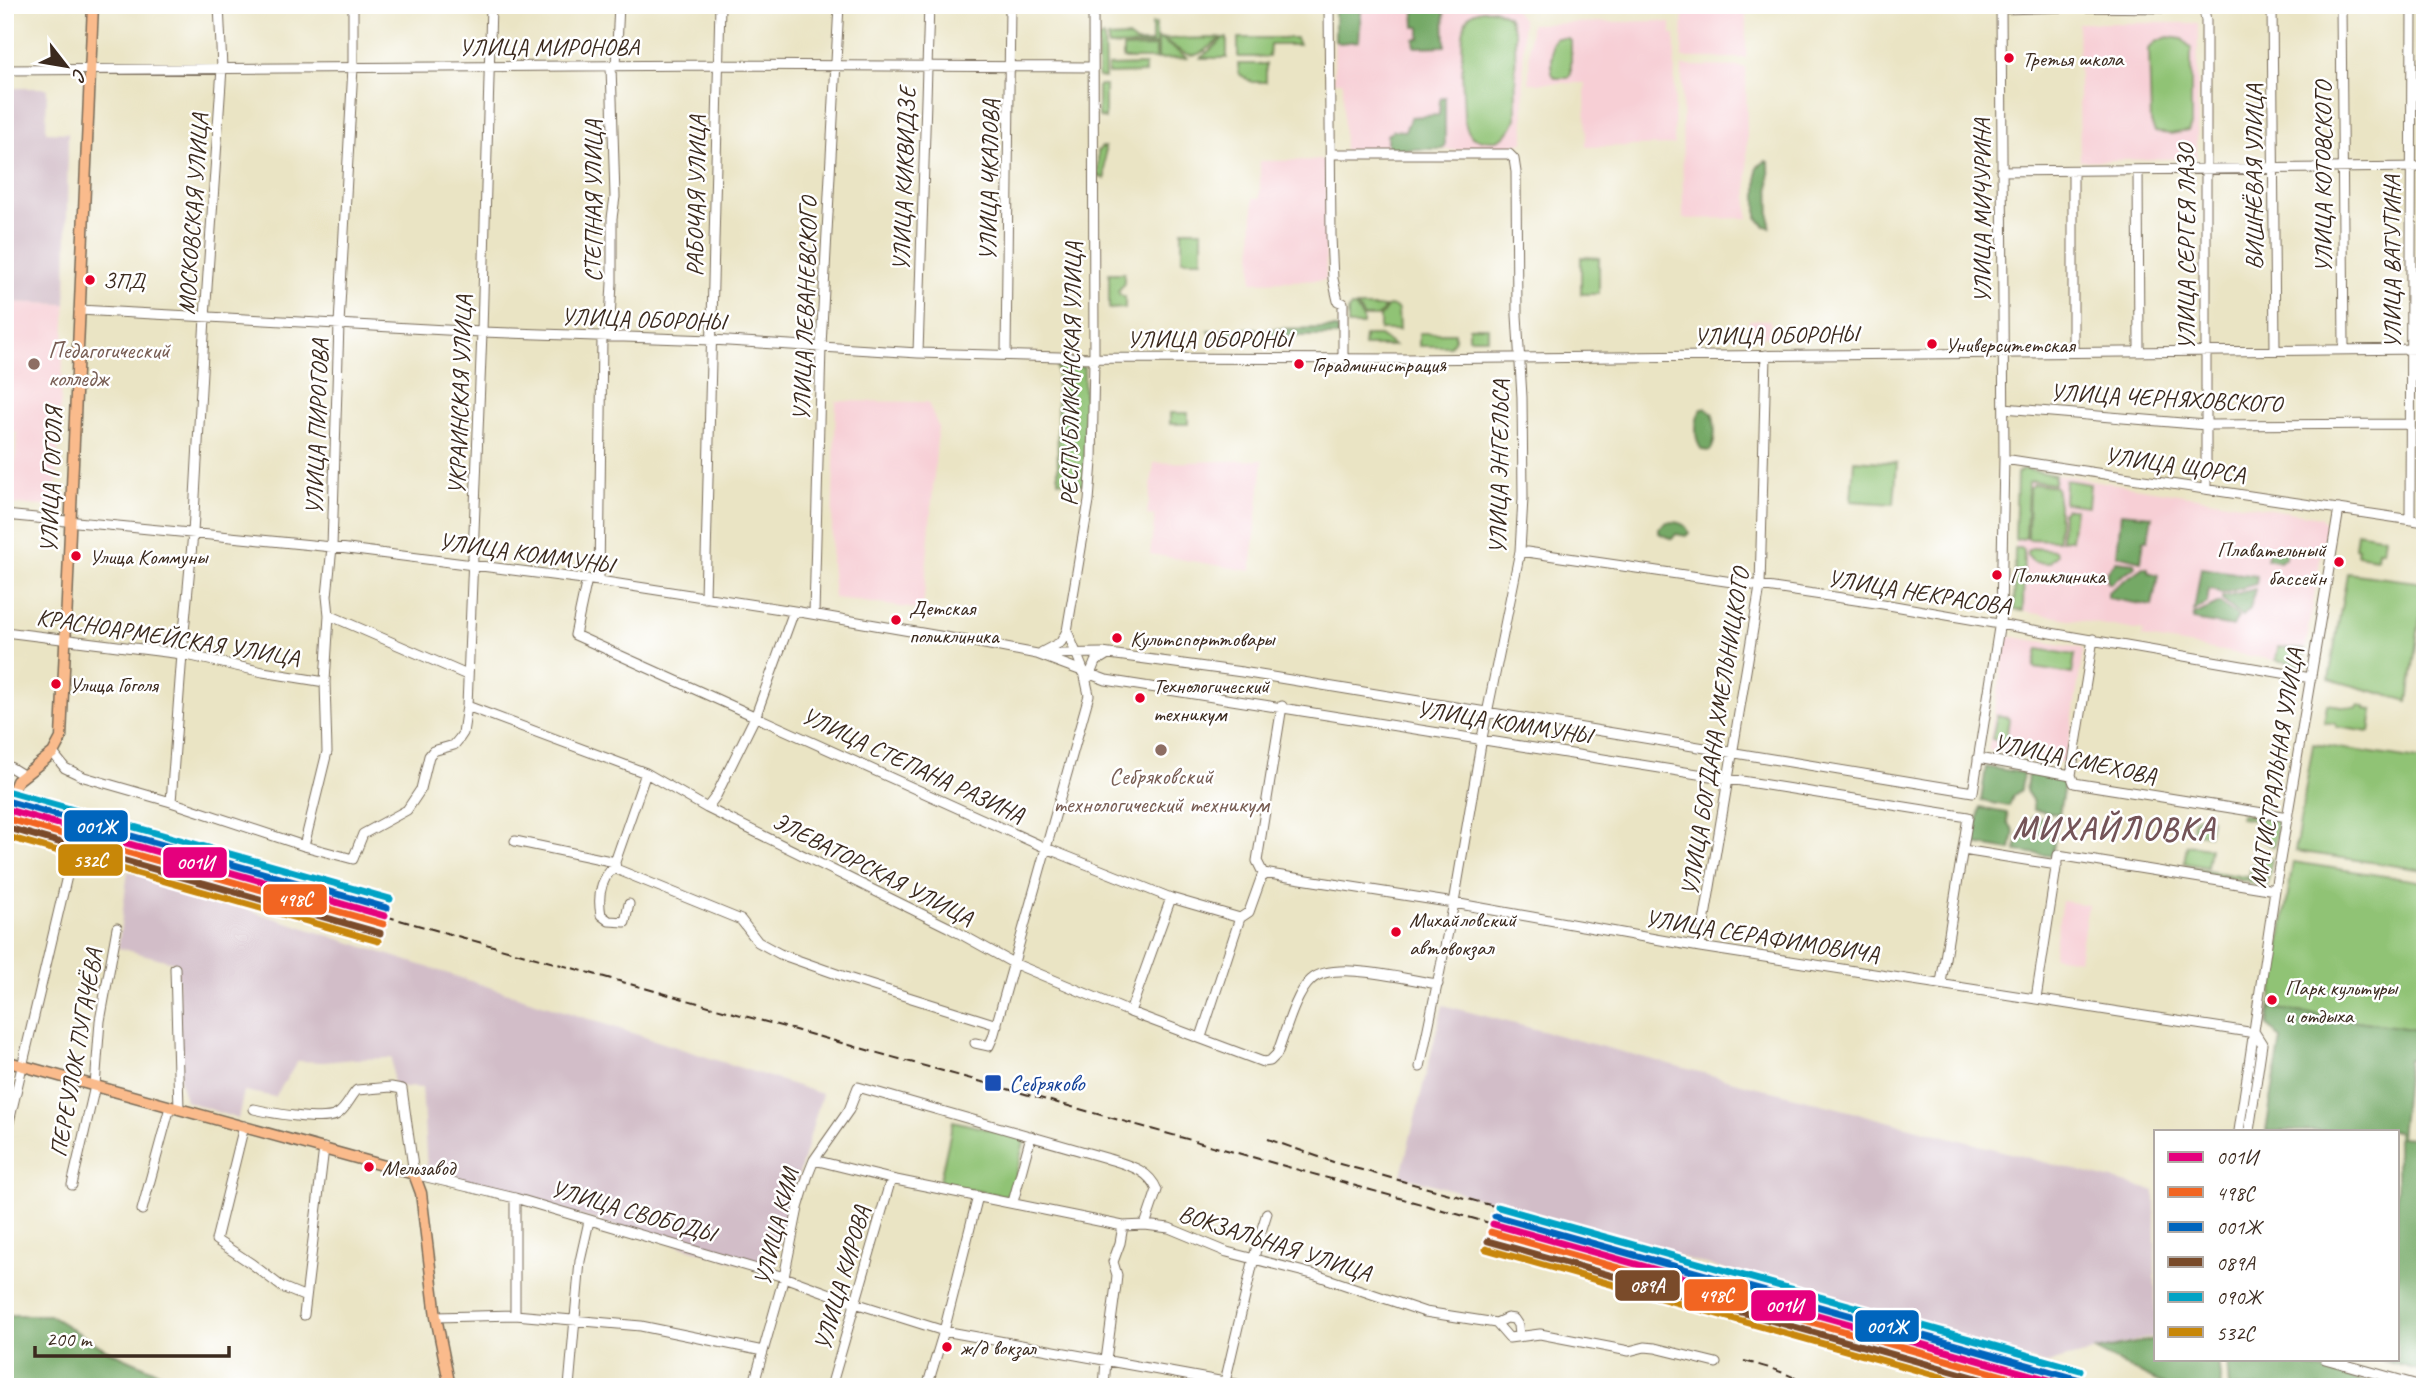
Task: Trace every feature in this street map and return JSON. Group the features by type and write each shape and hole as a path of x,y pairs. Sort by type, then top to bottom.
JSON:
{"main road":[{"name":"УЛИЦА ГОГОЛЯ","path":"53,754 61,738 93,5"},
{"path":"6,810 13,787 23,775 53,754"},
{"name":"УЛИЦА СВОБОДЫ","path":"5,1061 414,1174"},
{"path":"414,1174 421,1193 436,1317 450,1387"}],"street":[{"name":"МОСКОВСКАЯ УЛИЦА","path":"172,802 193,533 222,68 219,5"},
{"name":"УЛИЦА ПИРОГОВА","path":"304,846 327,752 327,596 332,547 339,324 353,68 352,5"},
{"name":"УКРАИНСКАЯ УЛИЦА","path":"304,846 353,859 363,834 407,810 421,789 429,756 433,751 454,745 463,733 467,706 482,332 491,5"},
{"name":"СТЕПНАЯ УЛИЦА","path":"599,581 605,337 615,197 614,66 619,5"},
{"name":"РАБОЧАЯ УЛИЦА","path":"705,598 720,5"},
{"name":"УЛИЦА ЛЕВАНЕВСКОГО","path":"814,614 821,346 839,5"},
{"name":"УЛИЦА КИКВИДЗЕ","path":"918,353 929,5"},
{"name":"УЛИЦА ЧКАЛОВА","path":"1006,355 1010,5"},
{"name":"РЕСПУБЛИКАНСКАЯ УЛИЦА","path":"997,1025 1089,695 1086,673 1068,631 1089,501 1094,358 1093,5"},
{"path":"1329,5 1333,279 1338,301 1343,303 1343,358"},
{"path":"2001,7 2171,8 2188,5"},
{"name":"УЛИЦА СЕРГЕЯ ЛАЗО","path":"2203,5 2206,20 2206,489"},
{"name":"ВИШНЁВАЯ УЛИЦА","path":"2272,5 2275,349"},
{"name":"УЛИЦА КОТОВСКОГО","path":"2341,5 2344,348"},
{"path":"2414,5 2425,7"},
{"name":"УЛИЦА ВАТУТИНА","path":"2410,520 2414,5"},
{"name":"УЛИЦА МИЧУРИНА","path":"1973,792 2000,624 2004,459 2001,7"},
{"name":"УЛИЦА МИРОНОВА","path":"5,71 718,65 1093,67"},
{"name":"УЛИЦА ЭНГЕЛЬСА","path":"1331,154 1509,154 1514,159 1516,172 1523,498 1520,551 1482,738 1454,903 1420,1067"},
{"path":"2001,171 2425,167"},
{"path":"2138,170 2139,350"},
{"path":"2073,171 2073,351"},
{"name":"УЛИЦА ОБОРОНЫ","path":"79,310 482,332 712,340 918,353 1094,358 2425,349"},
{"name":"УЛИЦА БОГДАНА ХМЕЛЬНИЦКОГО","path":"1700,947 1760,587 1766,355"},
{"name":"УЛИЦА ЧЕРНЯХОВСКОГО","path":"2004,408 2206,425 2409,424"},
{"name":"УЛИЦА ЩОРСА","path":"2004,459 2425,522"},
{"name":"МАГИСТРАЛЬНАЯ УЛИЦА","path":"2255,1033 2275,890 2339,509"},
{"name":"УЛИЦА КОММУНЫ","path":"5,515 332,547 587,579 814,614 1037,654 1109,654 1242,672 1973,792"},
{"name":"УЛИЦА НЕКРАСОВА","path":"1520,551 2000,624 2311,678"},
{"name":"УЛИЦА СТЕПАНА РАЗИНА","path":"587,579 575,635 1046,848 1171,898 1240,918"},
{"path":"707,808 716,796 756,715 794,611"},
{"path":"329,615 467,675"},
{"path":"1037,654 1061,642 1068,631"},
{"name":"КРАСНОАРМЕЙСКАЯ УЛИЦА","path":"5,632 182,654 325,682"},
{"path":"2071,775 2093,639"},
{"name":"УЛИЦА КОММУНЫ","path":"1037,654 1106,680 1968,817 1963,850"},
{"path":"1086,673 1095,662 1109,654"},
{"path":"1089,695 1096,685 1106,680 1100,673 1101,665 1109,654"},
{"name":"ЭЛЕВАТОРСКАЯ УЛИЦА","path":"467,706 646,773 707,808 1013,963 1130,1012 1264,1062 1270,1061 1277,1054 1303,990 1311,979 1327,972 1351,971 1438,984"},
{"path":"1201,1037 1240,918 1249,912 1264,873 1257,861 1282,706"},
{"path":"53,754 65,768 84,778 172,802 304,846"},
{"name":"УЛИЦА СМЕХОВА","path":"1978,758 2071,775 2074,783 2288,817"},
{"path":"5,764 23,775"},
{"path":"629,904 625,922 609,921 601,915 599,901 601,887 610,870 616,865 646,773"},
{"path":"515,841 616,865 741,919 758,942 780,954 997,1025 989,1046 975,1042"},
{"path":"1941,984 1963,850 2057,865"},
{"path":"2036,999 2058,855 2275,890"},
{"name":"УЛИЦА СЕРАФИМОВИЧА","path":"1264,873 1454,903 1700,947 2255,1033"},
{"path":"5,1139 67,876"},
{"path":"1130,1012 1171,898"},
{"name":"ПЕРЕУЛОК ПУГАЧЁВА","path":"72,1185 94,1086 100,1021 117,928"},
{"path":"142,1210 174,1108 175,968"},
{"path":"2239,1130 2255,1033"},
{"path":"2249,1130 2262,1044 2255,1033"},
{"path":"254,1109 278,1114 324,1117 335,1115 342,1110 357,1090 391,1087 402,1089 414,1174"},
{"name":"УЛИЦА КИМ","path":"753,1387 784,1277 797,1208 814,1160 842,1121 858,1087 1031,1136"},
{"path":"244,1126 216,1240 282,1287 306,1297"},
{"path":"1013,1202 1031,1136 1106,1157 1146,1174 1157,1190 1145,1225"},
{"path":"304,1315 324,1148"},
{"name":"ВОКЗАЛЬНАЯ УЛИЦА","path":"814,1160 891,1179 1123,1226 1145,1225 1179,1231 1215,1247 1316,1275 1425,1312 1496,1323 1509,1338 1540,1334 1629,1351 1645,1347 1655,1348 1716,1363"},
{"name":"УЛИЦА СВОБОДЫ","path":"414,1174 514,1198 784,1277 944,1331 1105,1360 1205,1382 1225,1382 1252,1387"},
{"name":"УЛИЦА КИРОВА","path":"831,1387 891,1179"},
{"path":"927,1387 978,1196"},
{"path":"514,1198 515,1315"},
{"path":"1225,1382 1267,1213"},
{"path":"569,1387 580,1261 589,1221"},
{"path":"1104,1387 1105,1360 1116,1285 1113,1262 1123,1226"},
{"path":"436,1317 515,1315 641,1326 764,1351"},
{"path":"1496,1323 1507,1318 1514,1319 1518,1325 1519,1336"},
{"path":"2329,1360 2425,1387"}],"shaded area":[{"path":"1174,5 1309,5 1309,7 1174,8"},
{"path":"1335,5 1511,5 1523,20 1524,141 1503,150 1344,150 1343,82 1334,82"},
{"path":"1683,5 1746,5 1746,58 1682,58"},
{"path":"1656,21 1671,23 1671,35 1675,35 1674,145 1586,147 1585,83 1529,83 1530,24"},
{"path":"2078,23 2198,23 2197,158 2080,161"},
{"path":"1682,66 1746,67 1748,218 1683,219"},
{"path":"5,88 47,88 46,132 68,133 66,304 5,302"},
{"path":"1326,160 1326,280 1252,282 1253,198 1260,198 1260,161"},
{"name":"Педагогический колледж","path":"5,302 66,304 55,507 12,504 17,433 5,431"},
{"path":"1749,320 1770,320 1770,336 1749,336"},
{"path":"836,401 928,402 938,427 923,610 834,598 831,562"},
{"path":"1263,460 1251,571 1150,554 1155,516 1147,515 1154,463"},
{"path":"2023,469 2320,517 2326,524 2303,665 2142,637 2143,631 2014,610 2017,473"},
{"path":"2007,636 2081,648 2083,651 2066,763 1988,750"},
{"path":"128,871 822,1094 771,1272 427,1171 422,1088 393,1086 392,1058 298,1061 275,1097 244,1091 238,1119 186,1101 180,1081 177,963 118,948"},
{"path":"2062,901 2088,905 2079,960 2053,956"},
{"path":"1443,1005 2154,1191 2154,1336 2044,1364 1401,1175"}],"green space":[{"path":"1337,5 1379,5 1377,9 1361,10 1359,41 1335,41"},
{"path":"1414,5 1444,6 1445,46 1415,47 1414,39 1420,38 1420,27 1415,27"},
{"path":"1494,9 1508,16 1515,33 1516,119 1504,136 1486,141 1472,137 1464,119 1462,49 1465,23 1469,16 1478,11"},
{"path":"1152,24 1156,24 1156,45 1108,46 1108,38 1128,37 1136,43 1152,43"},
{"path":"1104,37 1105,78 1098,77 1098,39"},
{"path":"2168,37 2182,39 2191,48 2191,125 2188,131 2170,134 2155,132 2151,123 2149,49 2155,42"},
{"path":"1158,38 1187,58 1158,59"},
{"path":"1221,38 1204,51 1192,55 1180,51 1162,39"},
{"path":"1227,38 1227,58 1201,58"},
{"path":"1238,38 1296,38 1299,45 1270,45 1269,57 1238,57"},
{"path":"1556,38 1567,38 1571,41 1571,73 1568,78 1556,78 1552,74 1552,44"},
{"path":"1156,47 1156,59 1123,59 1123,48"},
{"path":"1238,64 1266,64 1266,82 1252,82 1239,74"},
{"path":"1145,65 1145,73 1108,74 1108,66"},
{"path":"1105,85 1105,119 1098,116 1098,86"},
{"path":"1442,97 1445,97 1445,147 1387,147 1387,135 1394,130 1405,131 1411,117 1439,115"},
{"path":"1105,147 1105,179 1098,176 1098,151"},
{"path":"1769,162 1770,227 1765,226 1757,217 1757,167"},
{"path":"1182,230 1202,230 1202,260 1182,260"},
{"path":"1581,257 1599,258 1599,294 1581,294"},
{"path":"1109,273 1124,273 1124,284 1118,291 1125,297 1125,308 1109,309"},
{"path":"1388,306 1398,310 1399,330 1380,330 1380,317"},
{"path":"1355,307 1363,319 1363,325 1348,325 1348,311"},
{"path":"1357,307 1385,307 1378,317 1364,317"},
{"path":"1469,327 1488,327 1488,338 1469,338"},
{"path":"1338,328 1338,336 1266,336 1268,329"},
{"path":"1259,330 1259,335 1255,340 1215,340 1209,331"},
{"path":"1419,333 1455,333 1455,339 1450,346 1419,346"},
{"path":"1365,336 1380,336 1394,346 1364,346"},
{"path":"1057,364 1084,367 1085,485 1058,481"},
{"path":"1706,408 1713,414 1714,424 1715,439 1710,451 1702,450 1696,435 1699,413"},
{"path":"1170,413 1188,413 1188,424 1170,424"},
{"path":"1854,460 1897,463 1894,504 1851,501"},
{"path":"2023,469 2055,475 2054,484 2033,481 2028,483 2026,538 2015,540 2017,473"},
{"path":"2065,480 2090,484 2088,506 2064,503"},
{"path":"2034,484 2056,487 2059,505 2058,540 2028,539 2029,488"},
{"path":"2066,509 2075,509 2071,540 2061,540 2062,513"},
{"path":"2121,513 2152,516 2141,561 2117,555"},
{"path":"1667,522 1683,525 1689,533 1686,536 1676,534 1672,539 1659,533 1659,528"},
{"path":"2357,532 2385,537 2383,551 2378,550 2377,558 2357,555"},
{"path":"2270,547 2287,548 2286,557 2280,562 2267,559"},
{"path":"2015,548 2024,550 2023,611 2014,610"},
{"path":"2032,548 2055,550 2057,555 2049,563 2033,562 2027,555"},
{"path":"2116,561 2134,563 2135,566 2110,584 2107,581 2107,573"},
{"path":"2143,567 2158,575 2152,606 2108,598 2108,592"},
{"path":"2201,568 2257,576 2256,584 2221,594 2209,589 2207,603 2194,611"},
{"path":"2347,573 2425,583 2408,701 2329,679"},
{"path":"2255,589 2250,609 2242,617 2222,600 2222,597"},
{"path":"2220,603 2238,617 2233,627 2193,620 2194,615"},
{"path":"2278,647 2305,650 2303,665 2276,660"},
{"path":"2038,649 2075,655 2072,674 2034,668"},
{"path":"2327,704 2357,708 2358,705 2373,710 2370,732 2336,727 2336,724 2324,722"},
{"path":"1997,715 2009,719 2006,740 2003,742 1992,739"},
{"path":"2313,744 2425,761 2425,870 2295,851"},
{"path":"1986,767 2023,773 2021,790 2013,796 2009,806 1981,801"},
{"path":"2028,774 2065,780 2059,814 2034,810 2026,791"},
{"path":"1980,808 2007,813 2008,822 2014,831 2011,850 1974,844"},
{"path":"2241,814 2278,820 2274,847 2256,837 2259,821 2240,818"},
{"path":"2197,816 2211,819 2208,835 2194,832 2192,824"},
{"path":"2033,817 2058,821 2052,856 2016,851 2019,833"},
{"path":"2187,845 2210,848 2207,867 2184,863"},
{"path":"2265,858 2272,859 2267,886 2248,883 2251,865"},
{"path":"2293,862 2425,882 2425,1031 2270,1008"},
{"path":"2168,865 2247,877 2247,881 2168,869"},
{"path":"2270,1008 2425,1031 2425,1068 2422,1061 2408,1059 2400,1137 2425,1139 2425,1372 2382,1360 2398,1360 2398,1130 2266,1130 2281,1039 2268,1026"},
{"path":"953,1121 1025,1138 1012,1191 1004,1196 939,1184"},
{"path":"5,1315 49,1315 105,1349 192,1387 5,1387"},
{"path":"2154,1339 2154,1360 2218,1360 2221,1387 2168,1387 2096,1351"},
{"path":"2227,1360 2286,1360 2382,1387 2229,1387"}],"railway":[{"path":"385,916 1493,1224"},
{"path":"1268,1139 1336,1163 2015,1348"},
{"path":"1744,1361 1787,1374 1811,1387"},
{"path":"1851,1378 1875,1387"},
{"path":"1890,1385 1897,1387"}],"transit line":[{"name":"090Ж","path":"10,792 390,899"},
{"name":"001Ж","path":"7,801 387,908"},
{"name":"001И","path":"5,809 385,916"},
{"name":"498С","path":"5,818 383,924"},
{"name":"089А","path":"5,827 380,933"},
{"name":"532С","path":"5,836 378,941"},
{"name":"090Ж","path":"1498,1207 2080,1370"},
{"name":"001Ж","path":"1495,1216 2077,1379"},
{"name":"001И","path":"1493,1224 2074,1387"},
{"name":"498С","path":"1491,1232 2042,1387"},
{"name":"089А","path":"1488,1241 2009,1387"},
{"name":"532С","path":"1486,1249 1977,1387"}],"place":[{"name":"Третья школа","path":"2009,58"},
{"name":"ЗПД","path":"90,280"},
{"name":"Университетская","path":"1932,344"},
{"name":"Педагогический колледж","path":"34,364"},
{"name":"Горадминистрация","path":"1299,364"},
{"name":"Улица Коммуны","path":"76,556"},
{"name":"Плавательный бассейн","path":"2339,562"},
{"name":"Поликлиника","path":"1997,575"},
{"name":"Детская поликлиника","path":"896,620"},
{"name":"Культспорттовары","path":"1117,638"},
{"name":"Улица Гоголя","path":"56,684"},
{"name":"Технологический техникум","path":"1140,698"},
{"name":"Себряковский технологический техникум","path":"1161,750"},
{"name":"Михайловский автовокзал","path":"1396,932"},
{"name":"Парк культуры и отдыха","path":"2272,1000"},
{"name":"Себряково","path":"993,1083"},
{"name":"Мельзавод","path":"369,1167"},
{"name":"ж/д вокзал","path":"947,1347"}],"district":[{"name":"МИХАЙЛОВКА","path":"2114,828"}]}
